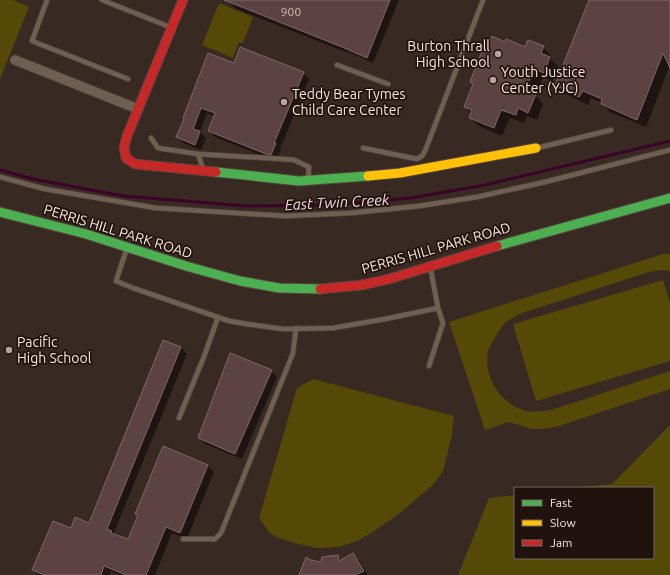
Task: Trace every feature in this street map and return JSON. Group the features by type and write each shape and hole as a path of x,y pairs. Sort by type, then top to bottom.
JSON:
{"street":[{"path":"183,0 124,147 126,158 135,164 203,172 307,181 400,173 536,148"},
{"path":"15,60 138,109"},
{"name":"PERRIS HILL PARK ROAD","path":"0,212 86,234 186,266 240,281 279,288 317,289 362,285 389,279 515,240 670,198"}],"lane":[{"path":"47,0 32,41 128,79"},
{"path":"102,0 172,27"},
{"path":"363,148 417,159 422,156 483,0"},
{"path":"337,65 388,84"},
{"path":"536,148 611,130"},
{"path":"151,138 158,148 198,154 294,160 309,167 307,181"},
{"path":"0,177 45,189 156,208 286,216 351,213 404,208 477,197 546,182 670,150"},
{"path":"198,154 203,172"},
{"path":"128,248 116,281 229,321 283,329 333,328 438,308"},
{"path":"429,366 443,323 438,308 430,266"},
{"path":"179,418 205,354 218,317"},
{"path":"183,539 215,539 222,533 293,353 296,328"}],"shaded area":[{"path":"0,0 13,0 29,7 0,79"},
{"path":"219,3 253,17 243,43 239,42 233,58 202,45"},
{"path":"663,254 670,254 670,271 662,270 649,272 519,314 509,320 504,324 493,341 488,351 487,360 491,379 500,394 514,406 526,411 537,412 551,410 670,371 670,389 556,427 532,429 509,422 485,430 449,322"},
{"path":"663,280 670,303 670,361 536,401 513,324"},
{"path":"313,379 454,416 452,435 443,471 434,484 401,512 373,532 357,541 339,547 317,548 276,537 269,532 259,518 297,388"},
{"path":"670,425 670,575 458,575 489,498 514,495 514,559 654,559 654,487 584,487 612,484"}],"building":[{"path":"224,0 390,0 367,58"},
{"path":"589,0 670,0 670,68 663,53 637,120 601,104 602,99 583,91 579,97 555,85"},
{"name":"Youth Justice Center (YJC)","path":"492,36 505,42 506,39 525,47 528,40 544,46 541,53 550,57 544,73 534,69 525,90 536,94 528,113 518,108 516,115 501,110 494,128 469,118 472,110 464,107 473,84 470,82 486,41 489,42"},
{"path":"240,47 304,72 274,143 276,143 271,155 208,131 215,113 201,108 193,129 200,131 195,145 176,137 208,53 234,63"},
{"path":"163,340 181,347 107,529 112,531 111,533 128,539 138,515 135,514 163,446 208,465 180,533 166,527 146,575 126,575 104,566 101,575 44,575 32,570 53,521 71,528 75,517 89,523"},
{"path":"230,353 272,370 235,454 198,438"},
{"path":"353,553 364,571 355,575 299,575 306,557 311,560 321,562 322,557 338,555 339,561"}],"waterway":[{"name":"East Twin Creek","path":"0,170 33,179 123,196 246,206 324,205 411,198 485,185 670,141"}],"traffic: fast":[{"path":"216,172 299,181 368,176"},
{"path":"497,246 670,198"},
{"path":"0,212 86,234 186,266 240,281 279,288 320,289"}],"traffic: slow":[{"path":"368,176 400,173 536,148"}],"traffic: jam":[{"path":"183,0 127,136 124,147 126,158 135,164 216,172"},
{"path":"320,289 362,285 389,279 497,246"}],"place":[{"name":"Burton Thrall High School","path":"498,54"},
{"name":"Youth Justice Center (YJC)","path":"493,80"},
{"name":"Teddy Bear Tymes Child Care Center","path":"284,102"},
{"name":"Pacific High School","path":"9,350"}]}
